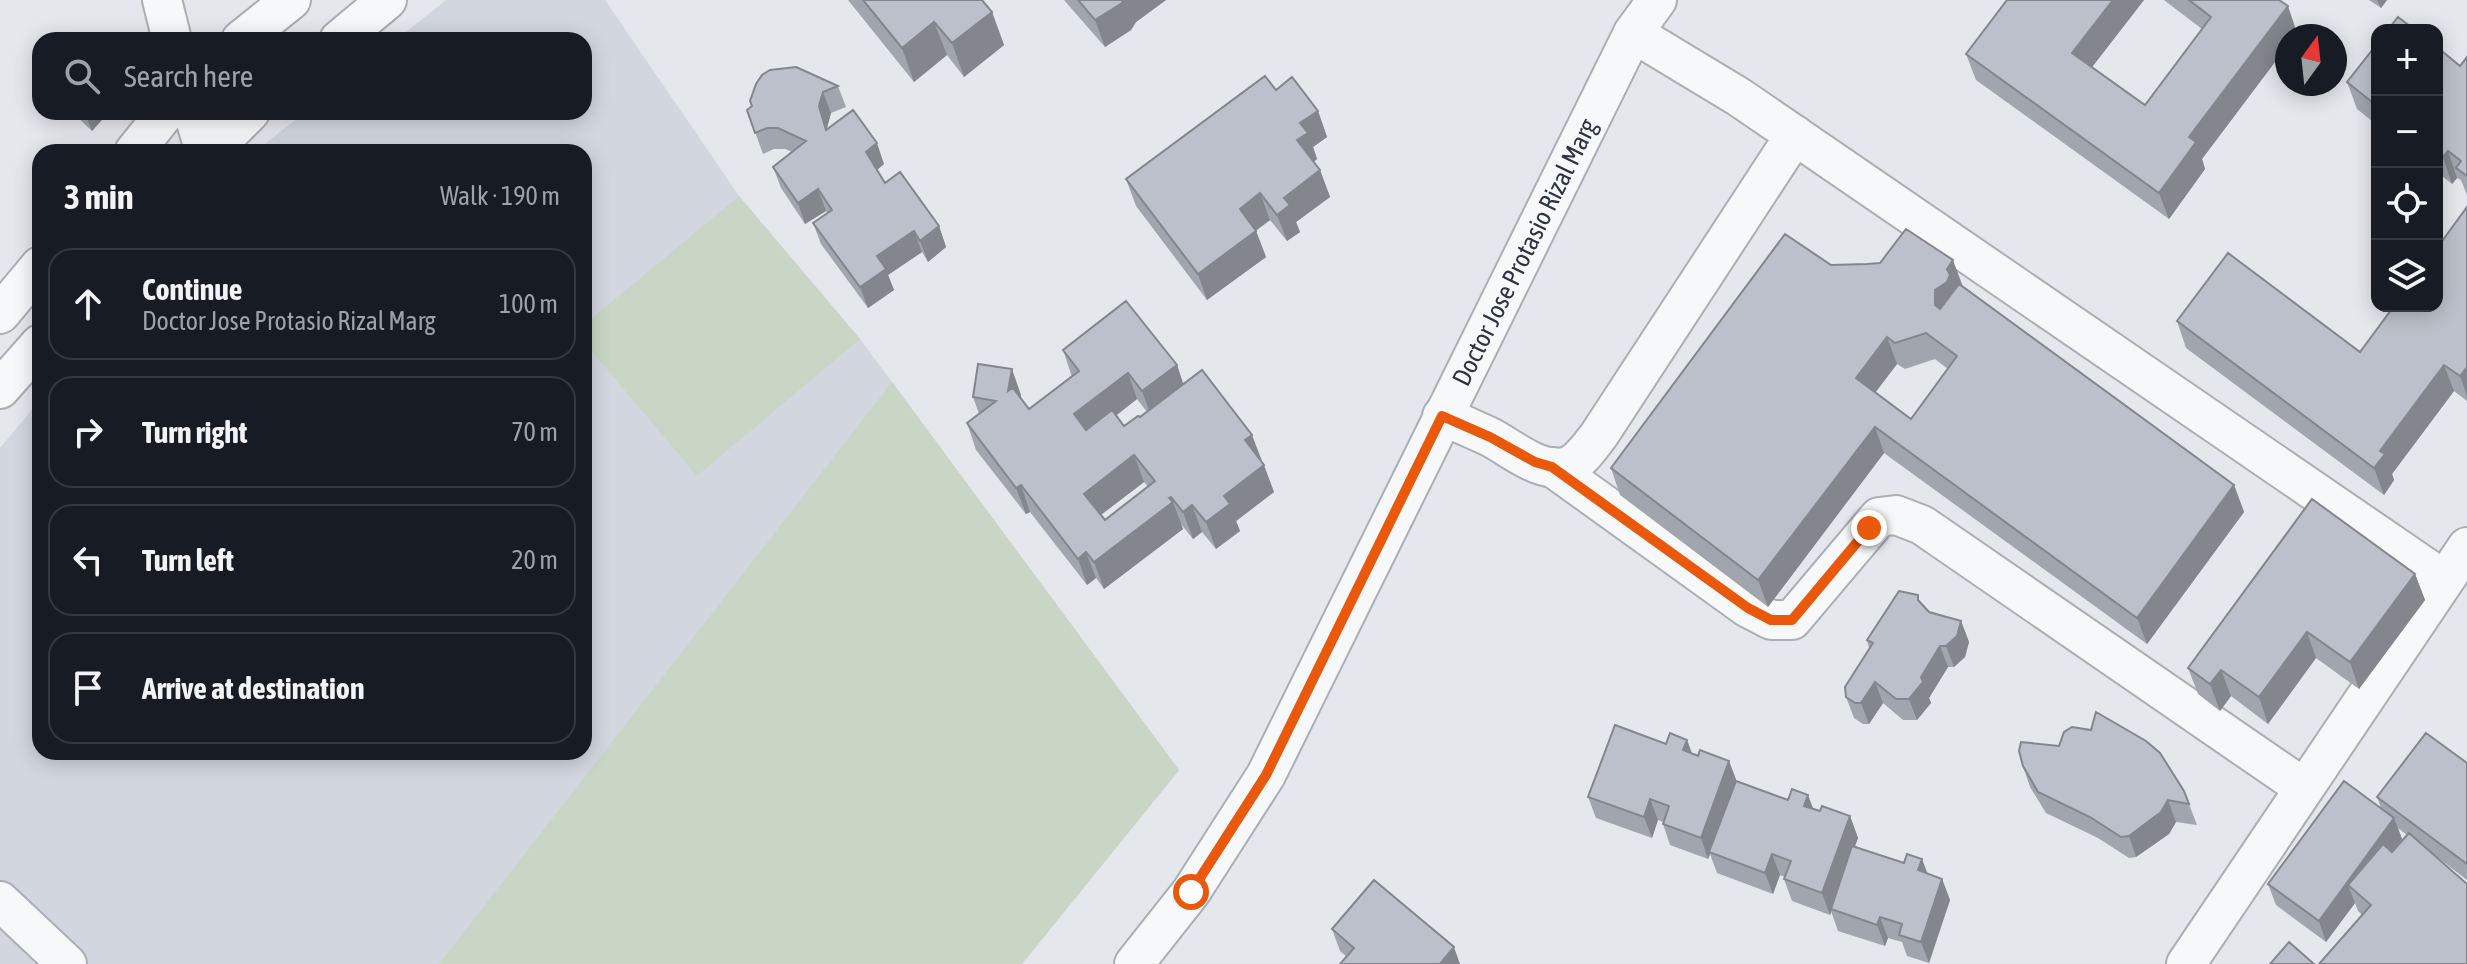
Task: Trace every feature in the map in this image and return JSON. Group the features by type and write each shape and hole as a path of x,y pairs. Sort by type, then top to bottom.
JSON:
{"street":[{"path":"162,0 170,32"},
{"path":"251,32 291,0"},
{"path":"349,32 387,0"},
{"name":"Doctor Jose Protasio Rizal Marg","path":"1134,964 1191,892 1266,775 1633,33 1657,0"},
{"path":"1633,33 1726,88 1795,135 2311,508 2444,580"},
{"path":"140,144 160,120"},
{"path":"196,120 205,144"},
{"path":"216,144 242,120"},
{"path":"1552,467 1569,466 1599,435 1795,135"},
{"path":"0,314 32,276"},
{"path":"0,389 32,353"},
{"path":"1442,416 1490,437 1535,462 1552,467 1748,608 1771,620 1792,620 1879,517 1896,515 1922,525 2189,690 2304,788"},
{"path":"2186,964 2467,547"},
{"path":"0,901 67,964"}],"shaded area":[{"path":"446,0 605,0 739,196 860,339 1179,770 1022,964 0,964 0,448 32,410 32,760 592,760 592,144 265,144 295,120 592,120 592,32 406,32"}],"green space":[{"path":"739,196 860,339 697,476 592,351 592,318"},
{"path":"892,382 1179,770 1022,964 439,964"}],"building":[{"path":"863,0 982,0 992,12 952,43 934,22 902,48"},
{"path":"1078,0 1123,0 1095,20"},
{"path":"2007,0 2113,0 2072,53 2145,105 2211,17 2189,0 2279,0 2288,6 2189,137 2196,142 2159,193 1966,54"},
{"path":"2398,17 2407,24 2393,24"},
{"path":"2371,52 2371,101 2347,82"},
{"path":"2443,52 2460,66 2467,57 2467,176 2456,168 2461,161 2448,151 2443,157"},
{"path":"796,67 838,86 823,92 819,106 826,130 853,110 877,143 866,152 885,183 900,172 939,226 920,241 914,231 877,256 886,269 860,287 813,223 832,210 818,189 798,203 773,167 806,141 778,128 755,133 747,110 752,106 750,101 762,75 770,70"},
{"path":"1265,76 1276,90 1292,77 1318,111 1300,123 1308,133 1297,140 1320,170 1284,198 1290,205 1277,215 1260,193 1240,209 1256,231 1198,274 1126,179"},
{"path":"2467,207 2467,367 2460,376 2444,365 2380,451 2385,454 2374,468 2177,321 2228,253 2360,352 2390,312 2443,312 2443,240"},
{"path":"1906,229 1953,260 1947,269 1950,275 1947,282 1935,290 1935,305 1940,309 1959,284 2234,485 2137,618 1875,427 1758,580 1611,468 1785,234 1831,265 1880,263","holes":["1926,333 1957,356 1911,419 1856,378 1887,337 1895,343"]},
{"path":"1126,301 1177,365 1142,391 1128,373 1074,414 1086,430 1112,410 1124,426 1202,370 1252,435 1245,440 1264,465 1224,496 1230,504 1206,522 1192,505 1183,512 1171,497 1173,502 1094,562 1086,552 1078,559 1021,485 1016,488 967,423 996,401 973,397 978,364 1012,369 1008,391 1013,388 1029,409 1079,371 1063,350","holes":["1134,455 1155,481 1105,520 1084,494"]},
{"path":"2312,499 2415,574 2350,662 2307,632 2259,697 2221,670 2210,684 2188,668"},
{"path":"1899,591 1918,595 1918,600 1929,612 1961,621 1957,636 1946,646 1940,646 1921,677 1923,682 1909,699 1896,699 1875,682 1861,703 1855,703 1846,697 1845,687 1873,643 1867,640"},
{"path":"2096,712 2146,741 2160,753 2189,804 2168,800 2161,812 2129,836 2121,837 2090,817 2038,792 2023,766 2019,751 2021,742 2059,746 2064,732 2072,727 2091,730"},
{"path":"1615,725 1666,744 1670,733 1687,740 1683,750 1698,756 1700,750 1729,761 1701,838 1663,824 1669,806 1650,799 1644,817 1588,797"},
{"path":"2426,733 2467,763 2467,864 2377,797"},
{"path":"1736,781 1788,800 1792,789 1808,795 1804,806 1820,811 1822,806 1850,816 1822,893 1784,879 1791,861 1772,854 1765,873 1709,852"},
{"path":"2344,781 2394,818 2319,921 2268,884"},
{"path":"2409,833 2467,884 2467,964 2319,964 2371,905 2348,885 2383,844 2392,852"},
{"path":"1852,846 1904,863 1907,854 1922,859 1918,870 1942,879 1921,942 1899,935 1902,924 1880,917 1877,925 1831,909"},
{"path":"1374,880 1454,947 1440,964 1340,964 1354,948 1332,929"},
{"path":"2289,942 2314,964 2270,964"}],"route":[{"path":"1191,892 1266,775 1442,416 1490,437 1535,462 1552,467 1748,608 1771,620 1792,620 1869,528"}]}
